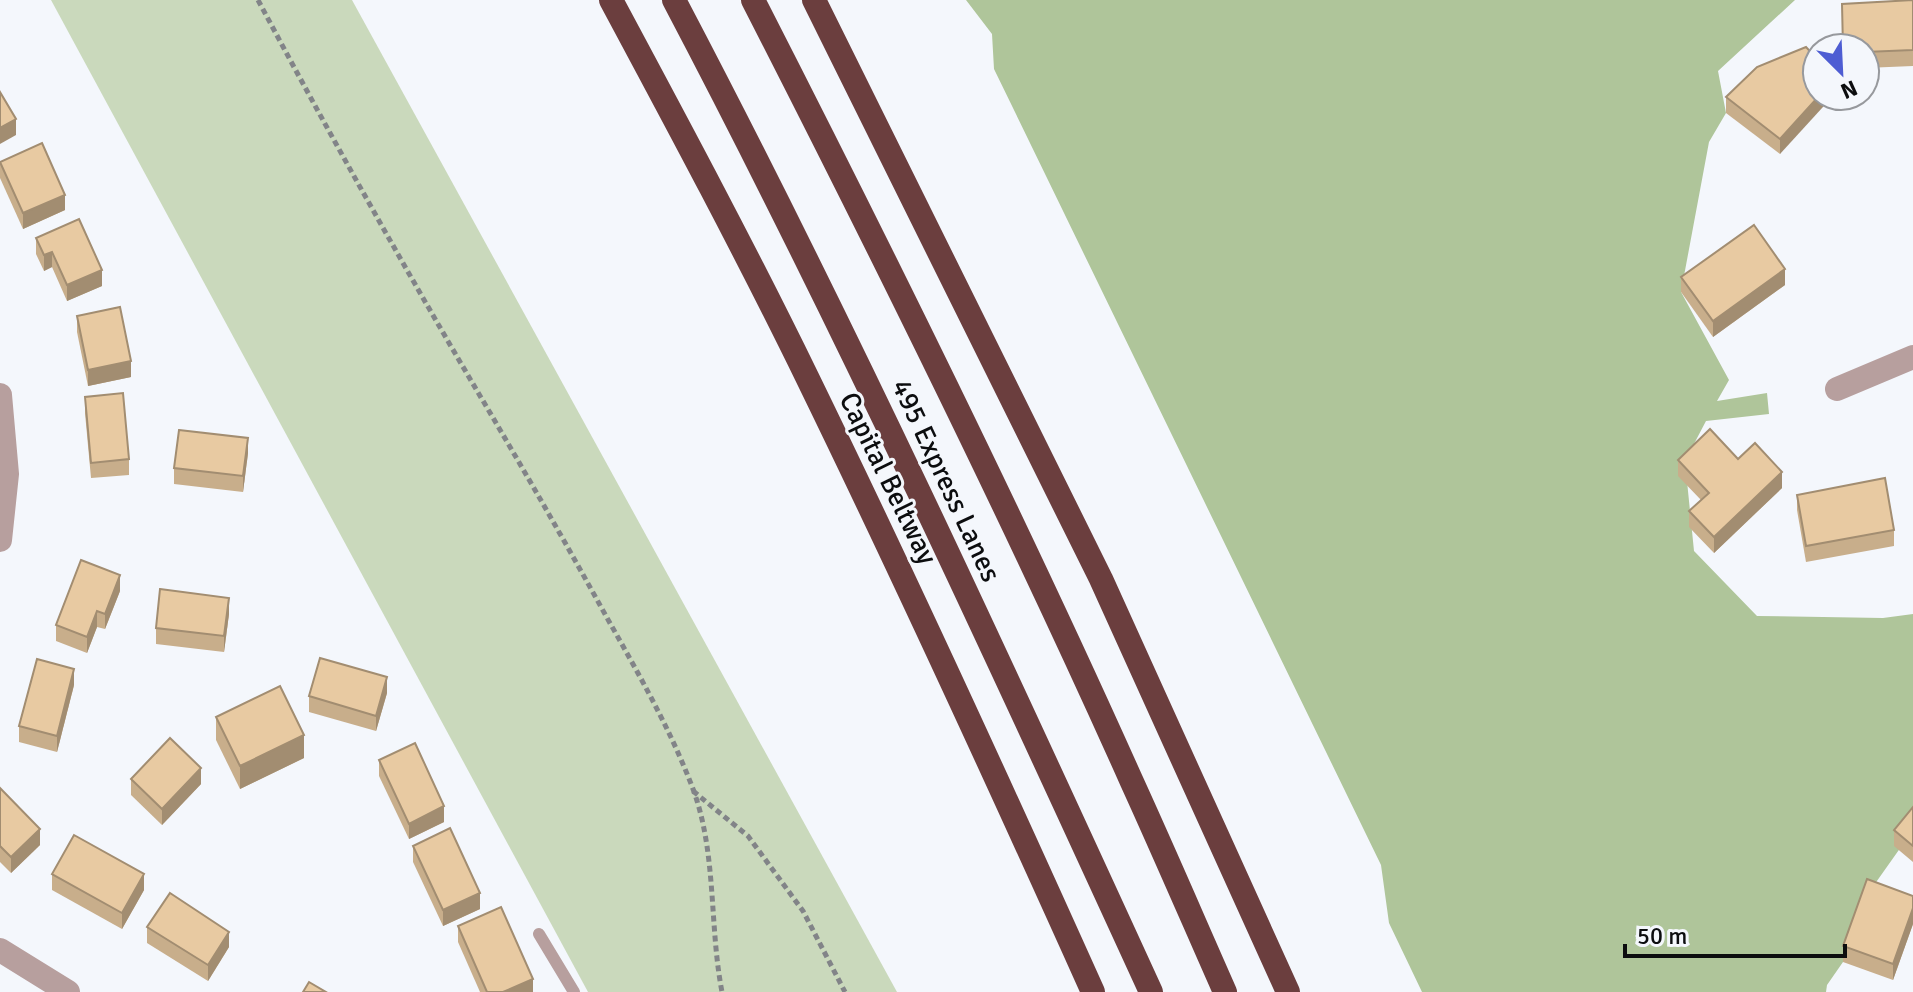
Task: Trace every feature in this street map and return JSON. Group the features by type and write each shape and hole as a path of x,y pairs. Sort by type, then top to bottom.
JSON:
{"highway":[{"name":"Capital Beltway","path":"611,0 806,375 1093,992"},
{"name":"495 Express Lanes","path":"674,0 813,270 903,455 1151,992"},
{"name":"495 Express Lanes","path":"753,0 877,244 1021,544 1132,781 1225,992"},
{"path":"814,0 1101,579 1288,992"}],"street":[{"path":"1837,389 1913,357"},
{"path":"0,395 7,474 0,540"},
{"path":"0,950 68,992"}],"lane":[{"path":"539,934 574,992"}],"path":[{"path":"258,0 325,125 660,712 693,791 707,837 716,959 722,992"},
{"path":"693,791 748,836 803,911 845,992"}],"green space":[{"path":"51,0 352,0 897,992 588,992"},
{"path":"966,0 1795,0 1718,71 1726,113 1709,142 1681,292 1729,380 1717,401 1767,393 1769,414 1706,421 1685,461 1694,551 1757,616 1883,618 1913,614 1913,830 1867,895 1843,962 1827,985 1826,992 1422,992 1389,923 1381,865 994,69 992,34"}],"building":[{"path":"1913,0 1913,50 1881,51 1881,32 1843,32 1842,4"},
{"path":"1801,49 1801,112 1804,112 1780,139 1726,97 1757,67"},
{"path":"0,92 16,119 0,128"},
{"path":"42,143 65,195 23,213 0,162"},
{"path":"79,219 102,270 67,285 52,252 44,255 36,238"},
{"path":"1754,225 1785,269 1713,321 1681,277"},
{"path":"120,307 131,361 88,370 77,316"},
{"path":"123,393 129,459 91,463 85,397"},
{"path":"1710,429 1738,459 1755,443 1782,472 1714,537 1689,511 1709,493 1678,460"},
{"path":"179,430 248,438 243,476 174,468"},
{"path":"1885,478 1894,530 1806,546 1797,495"},
{"path":"81,560 120,575 105,614 97,611 87,637 56,625"},
{"path":"160,589 229,598 224,636 156,628"},
{"path":"320,658 387,677 376,716 309,696"},
{"path":"37,659 74,669 57,736 19,726"},
{"path":"280,686 304,735 240,766 216,717"},
{"path":"170,738 201,768 162,809 131,779"},
{"path":"415,743 444,806 409,824 379,760"},
{"path":"0,788 40,829 11,857 0,846"},
{"path":"1913,807 1913,846 1894,830"},
{"path":"450,828 480,893 443,910 413,846"},
{"path":"74,835 144,874 122,913 52,874"},
{"path":"1867,879 1913,896 1913,908 1893,964 1843,946"},
{"path":"170,893 229,932 208,965 147,927"},
{"path":"501,907 533,979 503,992 487,992 458,926"},
{"path":"309,982 326,992 303,992"}]}
